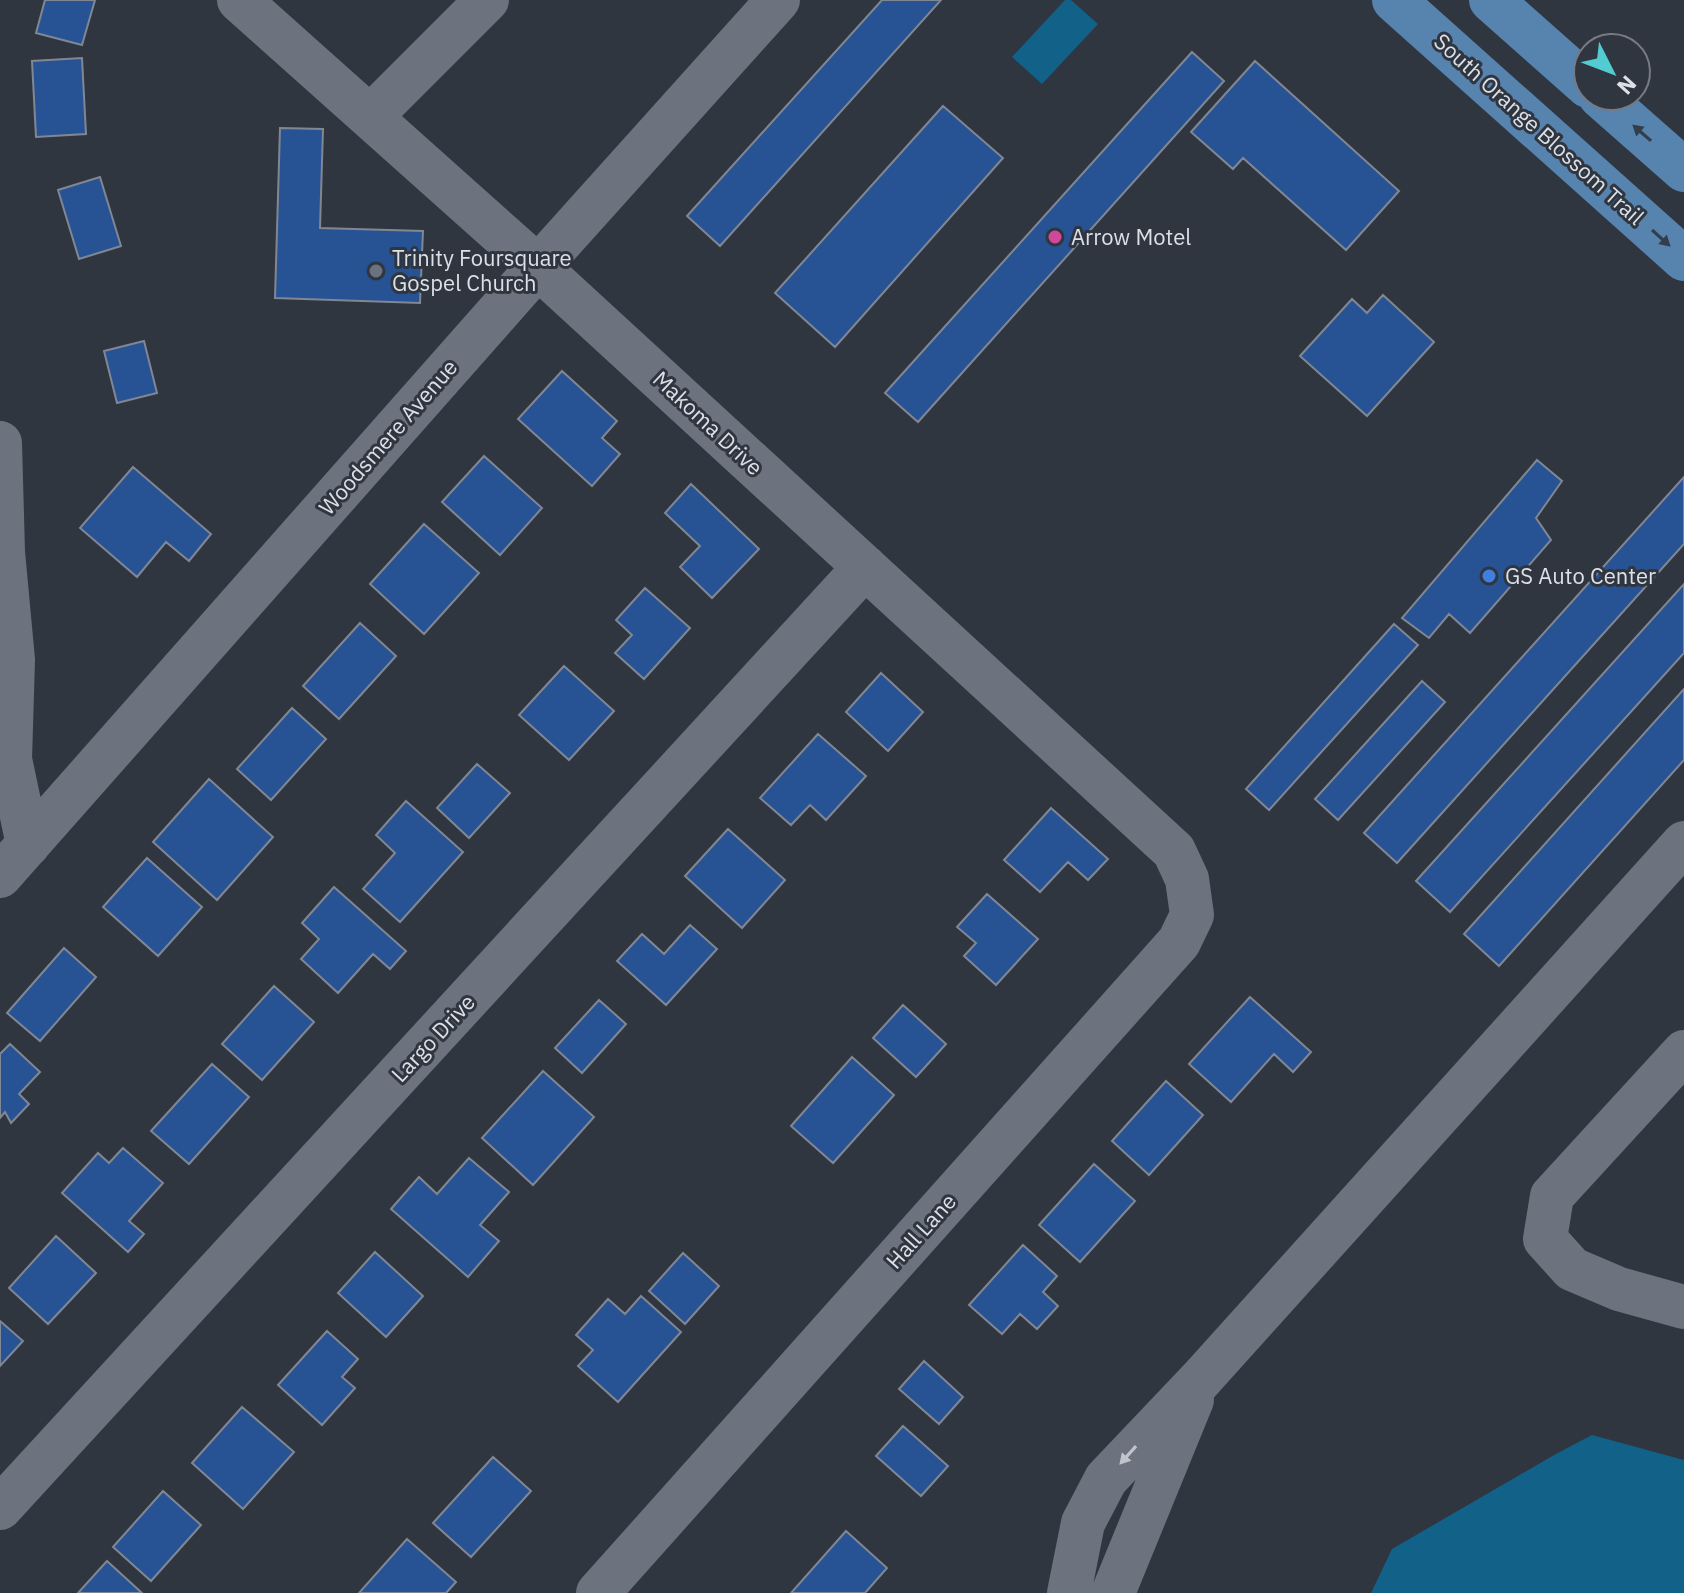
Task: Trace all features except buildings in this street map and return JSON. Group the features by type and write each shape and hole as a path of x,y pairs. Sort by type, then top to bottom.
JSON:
{"main road":[{"name":"South Orange Blossom Trail","path":"1394,0 1684,259"},
{"path":"1509,6 1572,70"},
{"path":"1618,112 1684,170"}],"street":[{"name":"Makoma Drive","path":"239,0 538,267 1174,851"},
{"path":"370,117 487,0"},
{"name":"Woodsmere Avenue","path":"14,861 778,0"},
{"path":"0,443 3,552 13,660 10,759 14,861"},
{"name":"Largo Drive","path":"0,1508 865,567"},
{"path":"1069,1593 1083,1523 1106,1479 1201,1379 1684,843"},
{"name":"Hall Lane","path":"598,1593 1179,942 1192,915 1187,879 1174,851"},
{"path":"1684,1052 1552,1196 1545,1239 1572,1269 1619,1289 1684,1307"},
{"path":"1113,1593 1201,1379"}],"water":[{"path":"1065,0 1071,0 1098,24 1042,84 1012,57"},
{"path":"1592,1435 1684,1460 1684,1593 1371,1593 1392,1549"}],"place":[{"name":"Arrow Motel","path":"1055,237"},
{"name":"Trinity Foursquare Gospel Church","path":"376,271"},
{"name":"GS Auto Center","path":"1489,576"}]}
